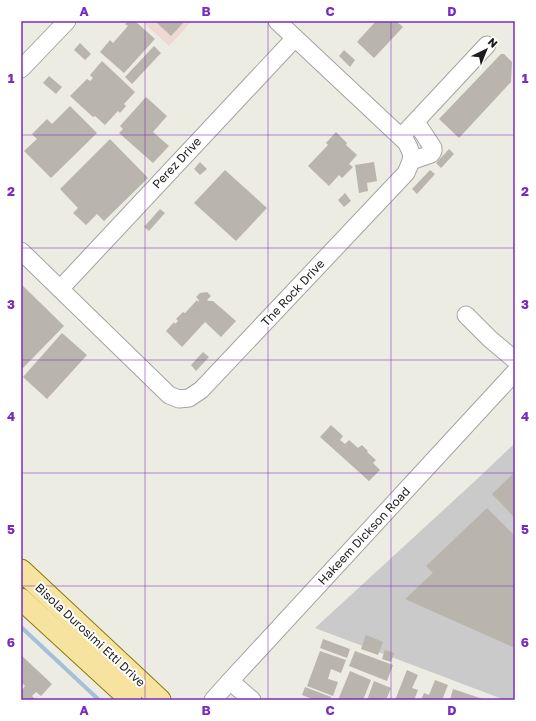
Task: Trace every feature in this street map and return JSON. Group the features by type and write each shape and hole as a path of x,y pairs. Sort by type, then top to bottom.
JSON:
{"main road":[{"name":"Bisola Durosimi Etti Drive","path":"21,570 160,700"},
{"path":"21,599 131,700"}],"street":[{"path":"21,69 67,21"},
{"path":"277,21 406,142 412,151 411,161 433,152 433,148 416,122"},
{"name":"Perez Drive","path":"60,289 294,38"},
{"path":"401,137 487,45"},
{"name":"The Rock Drive","path":"21,251 169,394 179,399 189,398 201,390 395,184 406,172 411,161"},
{"path":"466,315 490,339 515,360"},
{"name":"Hakeem Dickson Road","path":"213,700 515,372"},
{"path":"230,681 252,700"}],"shaded area":[{"path":"142,21 192,21 169,46"},
{"path":"515,443 515,700 505,700 315,628 475,481"}],"building":[{"path":"128,21 135,21 155,39 124,73 100,52 110,40 113,43 128,26 125,24"},
{"path":"155,21 185,21 171,36"},
{"path":"376,21 396,21 403,27 374,58 357,42"},
{"path":"80,43 91,54 85,60 74,50"},
{"path":"154,46 161,53 132,84 125,77"},
{"path":"344,50 355,60 350,67 339,56"},
{"path":"501,54 504,54 512,62 511,82 459,138 439,119"},
{"path":"102,61 135,92 124,104 126,106 120,113 118,111 105,125 95,116 93,117 70,96 87,79 90,81 93,78 90,75"},
{"path":"49,76 62,87 56,94 43,83"},
{"path":"146,97 167,116 153,132 169,146 153,163 119,133 123,129 120,126"},
{"path":"70,106 97,133 51,178 24,151 37,139 32,134 47,119 52,124"},
{"path":"336,132 347,143 346,145 357,155 349,164 353,167 342,178 339,175 329,186 308,166 328,145 326,143"},
{"path":"110,139 148,178 104,221 97,214 86,225 73,213 78,208 60,189"},
{"path":"449,149 454,154 441,168 436,163"},
{"path":"200,162 207,169 200,175 194,169"},
{"path":"374,162 377,181 367,183 368,191 359,193 355,165"},
{"path":"225,170 267,208 236,241 194,203"},
{"path":"430,170 435,174 417,194 412,189"},
{"path":"345,193 351,201 344,207 338,200"},
{"path":"160,209 165,213 149,231 144,227"},
{"path":"21,284 64,326 21,370"},
{"path":"207,292 211,296 207,300 213,301 236,321 221,337 205,322 182,347 166,331 174,322 175,324 178,321 176,319 183,312 185,313 197,300 198,302 199,300 196,297 200,293"},
{"path":"62,333 87,355 47,399 23,377"},
{"path":"203,352 209,357 196,371 191,365"},
{"path":"331,425 343,436 340,440 345,444 349,440 358,448 362,445 376,460 373,463 380,470 369,481 320,437"},
{"path":"515,472 515,518 492,494"},
{"path":"487,508 515,536 515,648 405,599 433,573 426,566"},
{"path":"366,635 383,642 378,655 361,649"},
{"path":"323,639 350,649 347,658 320,648"},
{"path":"385,650 394,653 391,662 382,659"},
{"path":"320,651 346,660 341,673 331,669 328,679 338,682 333,696 307,686"},
{"path":"355,651 393,665 387,681 349,666"},
{"path":"21,655 52,684 41,696 36,692 32,696 36,700 21,700 21,687 23,689 25,686 21,682"},
{"path":"407,670 418,675 412,688 418,690 414,700 395,700"},
{"path":"350,671 371,680 363,700 338,700"},
{"path":"435,680 448,685 442,700 421,700 424,693 429,695"},
{"path":"374,681 391,688 386,700 367,700"},
{"path":"305,687 331,697 330,700 315,700 302,695"},
{"path":"453,689 486,700 450,700"}],"waterway":[{"path":"21,627 99,700"}]}
